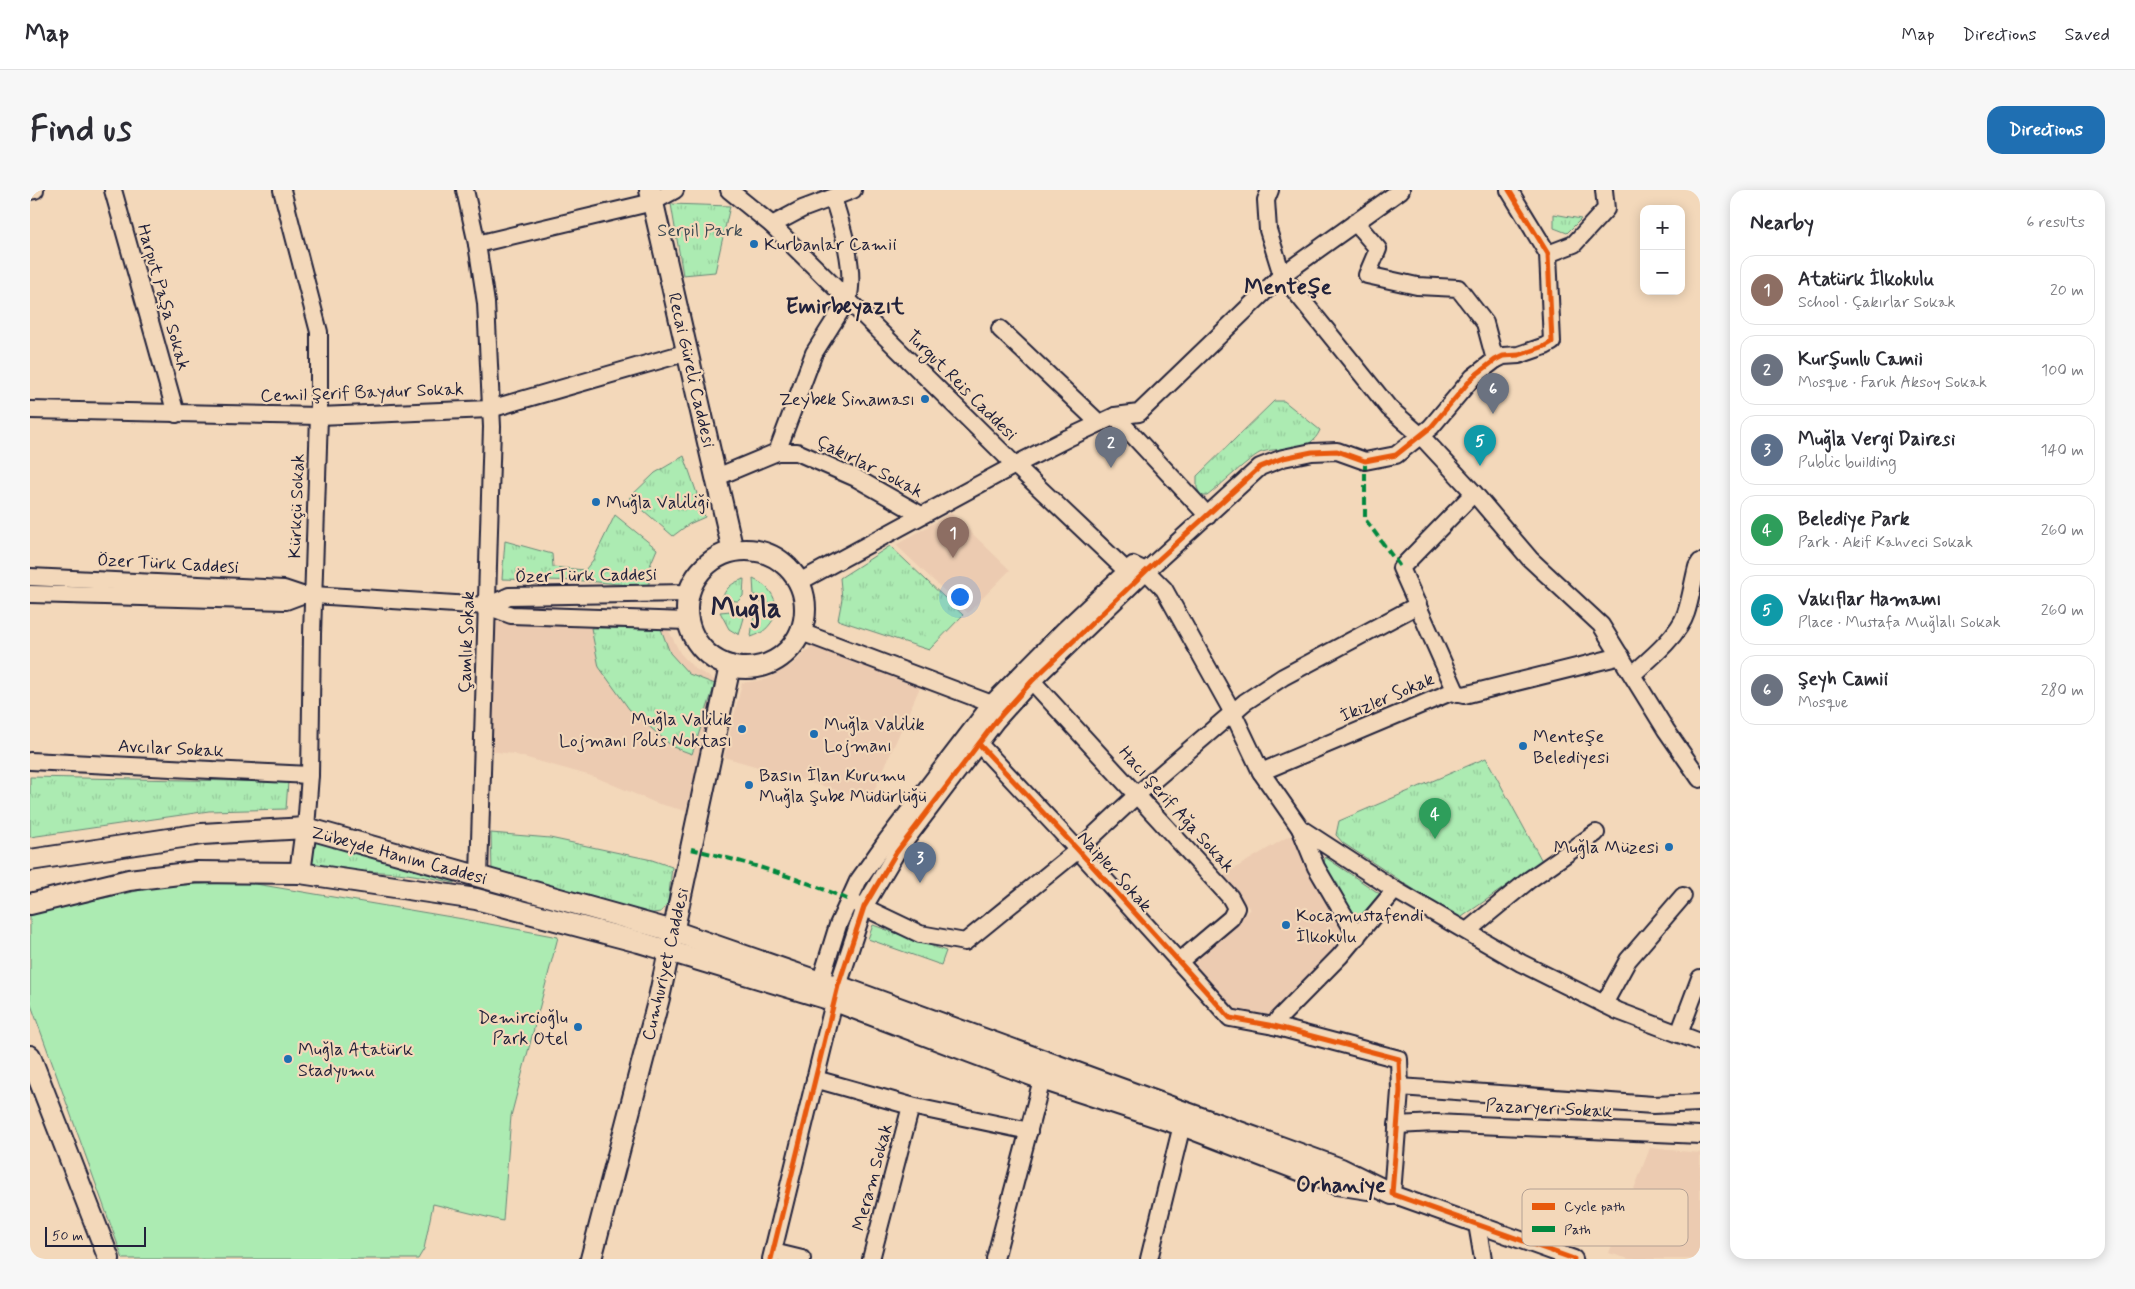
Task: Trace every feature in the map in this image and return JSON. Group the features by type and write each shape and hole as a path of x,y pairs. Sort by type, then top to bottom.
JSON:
{"main road":[{"name":"Recai Güreli Caddesi","path":"651,196 733,551"},
{"path":"749,550 764,552 778,559 790,569 799,582 805,607 801,632 794,644 784,655 772,663 744,668 730,666 718,661 698,644 687,620 688,593 695,578 705,566 718,556 733,551 749,550"},
{"name":"Cumhuriyet Caddesi","path":"591,1259 671,941 730,666"},
{"path":"300,874 306,828"},
{"name":"Zübeyde Hanım Caddesi","path":"30,860 202,834 306,828 479,876 671,941"},
{"name":"Zübeyde Hanım Caddesi","path":"30,904 129,880 196,872 300,874 476,898 671,941"},
{"path":"476,898 479,876"},
{"path":"671,941 827,991 1044,1070 1342,1169 1392,1194"},
{"path":"30,1056 109,1259"},
{"path":"1044,1070 1182,1126 1336,1184 1392,1194"}],"street":[{"path":"30,191 35,190"},
{"name":"Harput Paşa Sokak","path":"113,190 176,414"},
{"name":"Kürkçü Sokak","path":"282,190 319,332 319,416 308,595 310,775 306,828"},
{"name":"Çamlık Sokak","path":"465,190 477,244 486,303 492,427 479,876"},
{"path":"477,244 675,190"},
{"name":"Turgut Reis Caddesi","path":"729,190 772,225 1014,465 1136,571 1164,589 1234,713 1260,772 1300,828"},
{"path":"772,225 802,209 853,190"},
{"path":"1270,190 1266,200 1268,230 1282,275 1389,408 1421,436 1474,493 1530,559 1601,625 1666,730 1700,779"},
{"path":"799,582 1014,465 1115,416 1139,413 1282,275 1401,190"},
{"path":"802,1259 772,1255 815,1080 827,991 856,903 858,881 887,840 999,707 1136,571 1208,516 1260,467 1283,458 1312,452 1337,451 1365,461 1396,455 1421,436 1473,377 1495,360 1503,356 1519,355 1552,342 1548,254 1509,190"},
{"path":"1548,254 1574,244 1606,209 1604,190"},
{"path":"777,452 814,353 848,299 850,291 847,241 833,198"},
{"path":"1355,222 1378,249 1368,275 1417,286 1458,288 1485,323 1495,360"},
{"path":"1000,329 1099,423"},
{"name":"Cemil Şerif Baydur Sokak","path":"30,410 319,416 490,409 688,352"},
{"path":"1115,416 1208,516"},
{"name":"Çakırlar Sokak","path":"716,477 777,452 798,452 856,478 921,515"},
{"path":"1457,694 1401,568 1474,493"},
{"path":"1633,674 1678,629 1686,614 1697,567 1700,562"},
{"path":"856,903 978,744 999,707 1032,681 1136,571"},
{"name":"Özer Türk Caddesi","path":"30,577 284,589 308,595 487,606 511,615 687,620"},
{"name":"Özer Türk Caddesi","path":"487,606 509,596 688,593"},
{"name":"Özer Türk Caddesi","path":"30,594 286,602 308,595"},
{"path":"856,903 920,934 965,942 1078,850 1137,795 1234,713 1244,702 1283,678 1418,605"},
{"path":"801,632 999,707"},
{"name":"İkizler Sokak","path":"1260,772 1451,692 1464,695 1621,656"},
{"name":"Hacı Şerif Ağa Sokak","path":"1032,681 1230,897 1236,908 1231,918 1180,961"},
{"name":"Naipler Sokak","path":"978,744 1078,850 1230,1018 1274,1026"},
{"name":"Avcılar Sokak","path":"30,761 310,775"},
{"path":"1300,828 1395,890 1521,963 1604,1004 1700,1042"},
{"path":"1300,828 1316,867 1356,938"},
{"path":"1467,932 1530,880 1596,833"},
{"path":"1395,890 1356,938 1279,1018 1274,1026 1399,1060 1400,1088 1392,1194 1522,1240"},
{"path":"1604,1004 1628,960 1683,896"},
{"path":"1679,1034 1700,978"},
{"path":"995,1259 1044,1070"},
{"path":"815,1080 911,1106 1029,1131"},
{"path":"1400,1088 1653,1105 1700,1103"},
{"name":"Meram Sokak","path":"871,1259 911,1106"},
{"name":"Pazaryeri Sokak","path":"1397,1125 1435,1123 1700,1135"},
{"path":"1149,1259 1182,1126"},
{"path":"1478,1224 1483,1259"},
{"path":"1538,1246 1574,1259"}],"shaded area":[{"path":"951,513 1010,570 968,613 896,545"},
{"path":"495,621 667,627 680,653 694,668 718,682 686,811 656,803 595,777 513,754 490,751"},
{"name":"Muğla Valilik Lojmanı","path":"812,646 920,687 870,800 724,757 742,683 767,679 793,664"},
{"name":"Kocamustafendi İlkokulu","path":"1289,836 1296,837 1346,941 1268,1018 1235,1012 1192,965 1250,909 1222,876"},
{"path":"1650,1148 1700,1153 1700,1259 1629,1259 1609,1253 1612,1246 1688,1246 1688,1189 1634,1189"}],"green space":[{"name":"Serpil Park","path":"671,204 730,206 715,272 683,275"},
{"path":"1554,214 1581,219 1567,233 1554,228"},
{"path":"1274,401 1284,401 1320,430 1316,438 1310,443 1296,448 1270,450 1257,454 1207,496 1201,496 1197,488 1197,476"},
{"path":"684,456 705,517 689,524 673,536 629,498 655,473"},
{"path":"615,515 657,549 649,568 649,587 587,581 502,579 505,541 552,554 553,567 585,570 593,560"},
{"path":"890,546 963,615 929,650 838,620 842,599 840,578"},
{"path":"744,579 743,596 738,601 721,600 729,586"},
{"path":"753,579 768,589 773,595 776,604 759,602 754,595"},
{"path":"731,611 744,618 739,635 729,629 720,612"},
{"path":"759,613 776,615 766,629 751,637 753,619"},
{"path":"591,628 661,629 670,653 689,674 715,684 692,754 673,747 629,709 599,667"},
{"path":"1486,758 1542,861 1459,919 1343,843 1336,835 1339,821"},
{"path":"30,777 288,782 286,809 209,811 30,837"},
{"path":"491,833 550,838 652,860 672,867 668,903 661,912 646,914 492,872"},
{"path":"319,838 456,879 454,883 400,873 337,872 320,868 312,865 311,847"},
{"path":"1325,857 1380,894 1355,922 1324,866"},
{"name":"Muğla Atatürk Stadyumu","path":"244,882 558,937 511,1116 503,1221 433,1204 424,1249 418,1259 123,1259 30,1002 30,914 160,886"},
{"path":"873,925 946,951 941,965 868,939"}],"marked path":[{"path":"1365,461 1365,519 1401,568"},
{"path":"691,849 771,871 811,884 849,900"}],"cycle path":[{"path":"771,1259 838,986 864,907 896,853 996,721 1032,681 1146,571 1260,467 1283,458 1312,452 1337,451 1365,461 1396,455 1431,427 1473,377 1495,360 1503,356 1519,355 1552,342 1548,254 1509,190"},
{"path":"979,744 1230,1018 1274,1026 1399,1059 1400,1091 1392,1194 1522,1240"},
{"path":"1538,1246 1574,1259"}],"place":[{"name":"Kurbanlar Camii","path":"754,244"},
{"name":"Zeybek Sinaması","path":"925,399"},
{"name":"Şeyh Camii","path":"1493,414"},
{"name":"Vakıflar Hamamı","path":"1480,466"},
{"name":"Kurşunlu Camii","path":"1111,468"},
{"name":"Muğla Valiliği","path":"596,502"},
{"name":"Atatürk İlkokulu","path":"953,558"},
{"name":"Muğla Valilik Lojmanı Polis Noktası","path":"742,729"},
{"name":"Muğla Valilik Lojmanı","path":"814,734"},
{"name":"Menteşe Belediyesi","path":"1523,746"},
{"name":"Basın İlan Kurumu Muğla Şube Müdürlüğü","path":"749,785"},
{"name":"Belediye Park","path":"1435,839"},
{"name":"Muğla Müzesi","path":"1669,847"},
{"name":"Muğla Vergi Dairesi","path":"920,883"},
{"name":"Kocamustafendi İlkokulu","path":"1286,925"},
{"name":"Demircioğlu Park Otel","path":"578,1027"},
{"name":"Muğla Atatürk Stadyumu","path":"288,1059"}],"district":[{"name":"Menteşe","path":"1288,286"},
{"name":"Emirbeyazıt","path":"845,305"},
{"name":"Muğla","path":"746,607"},
{"name":"Orhaniye","path":"1341,1184"}]}
